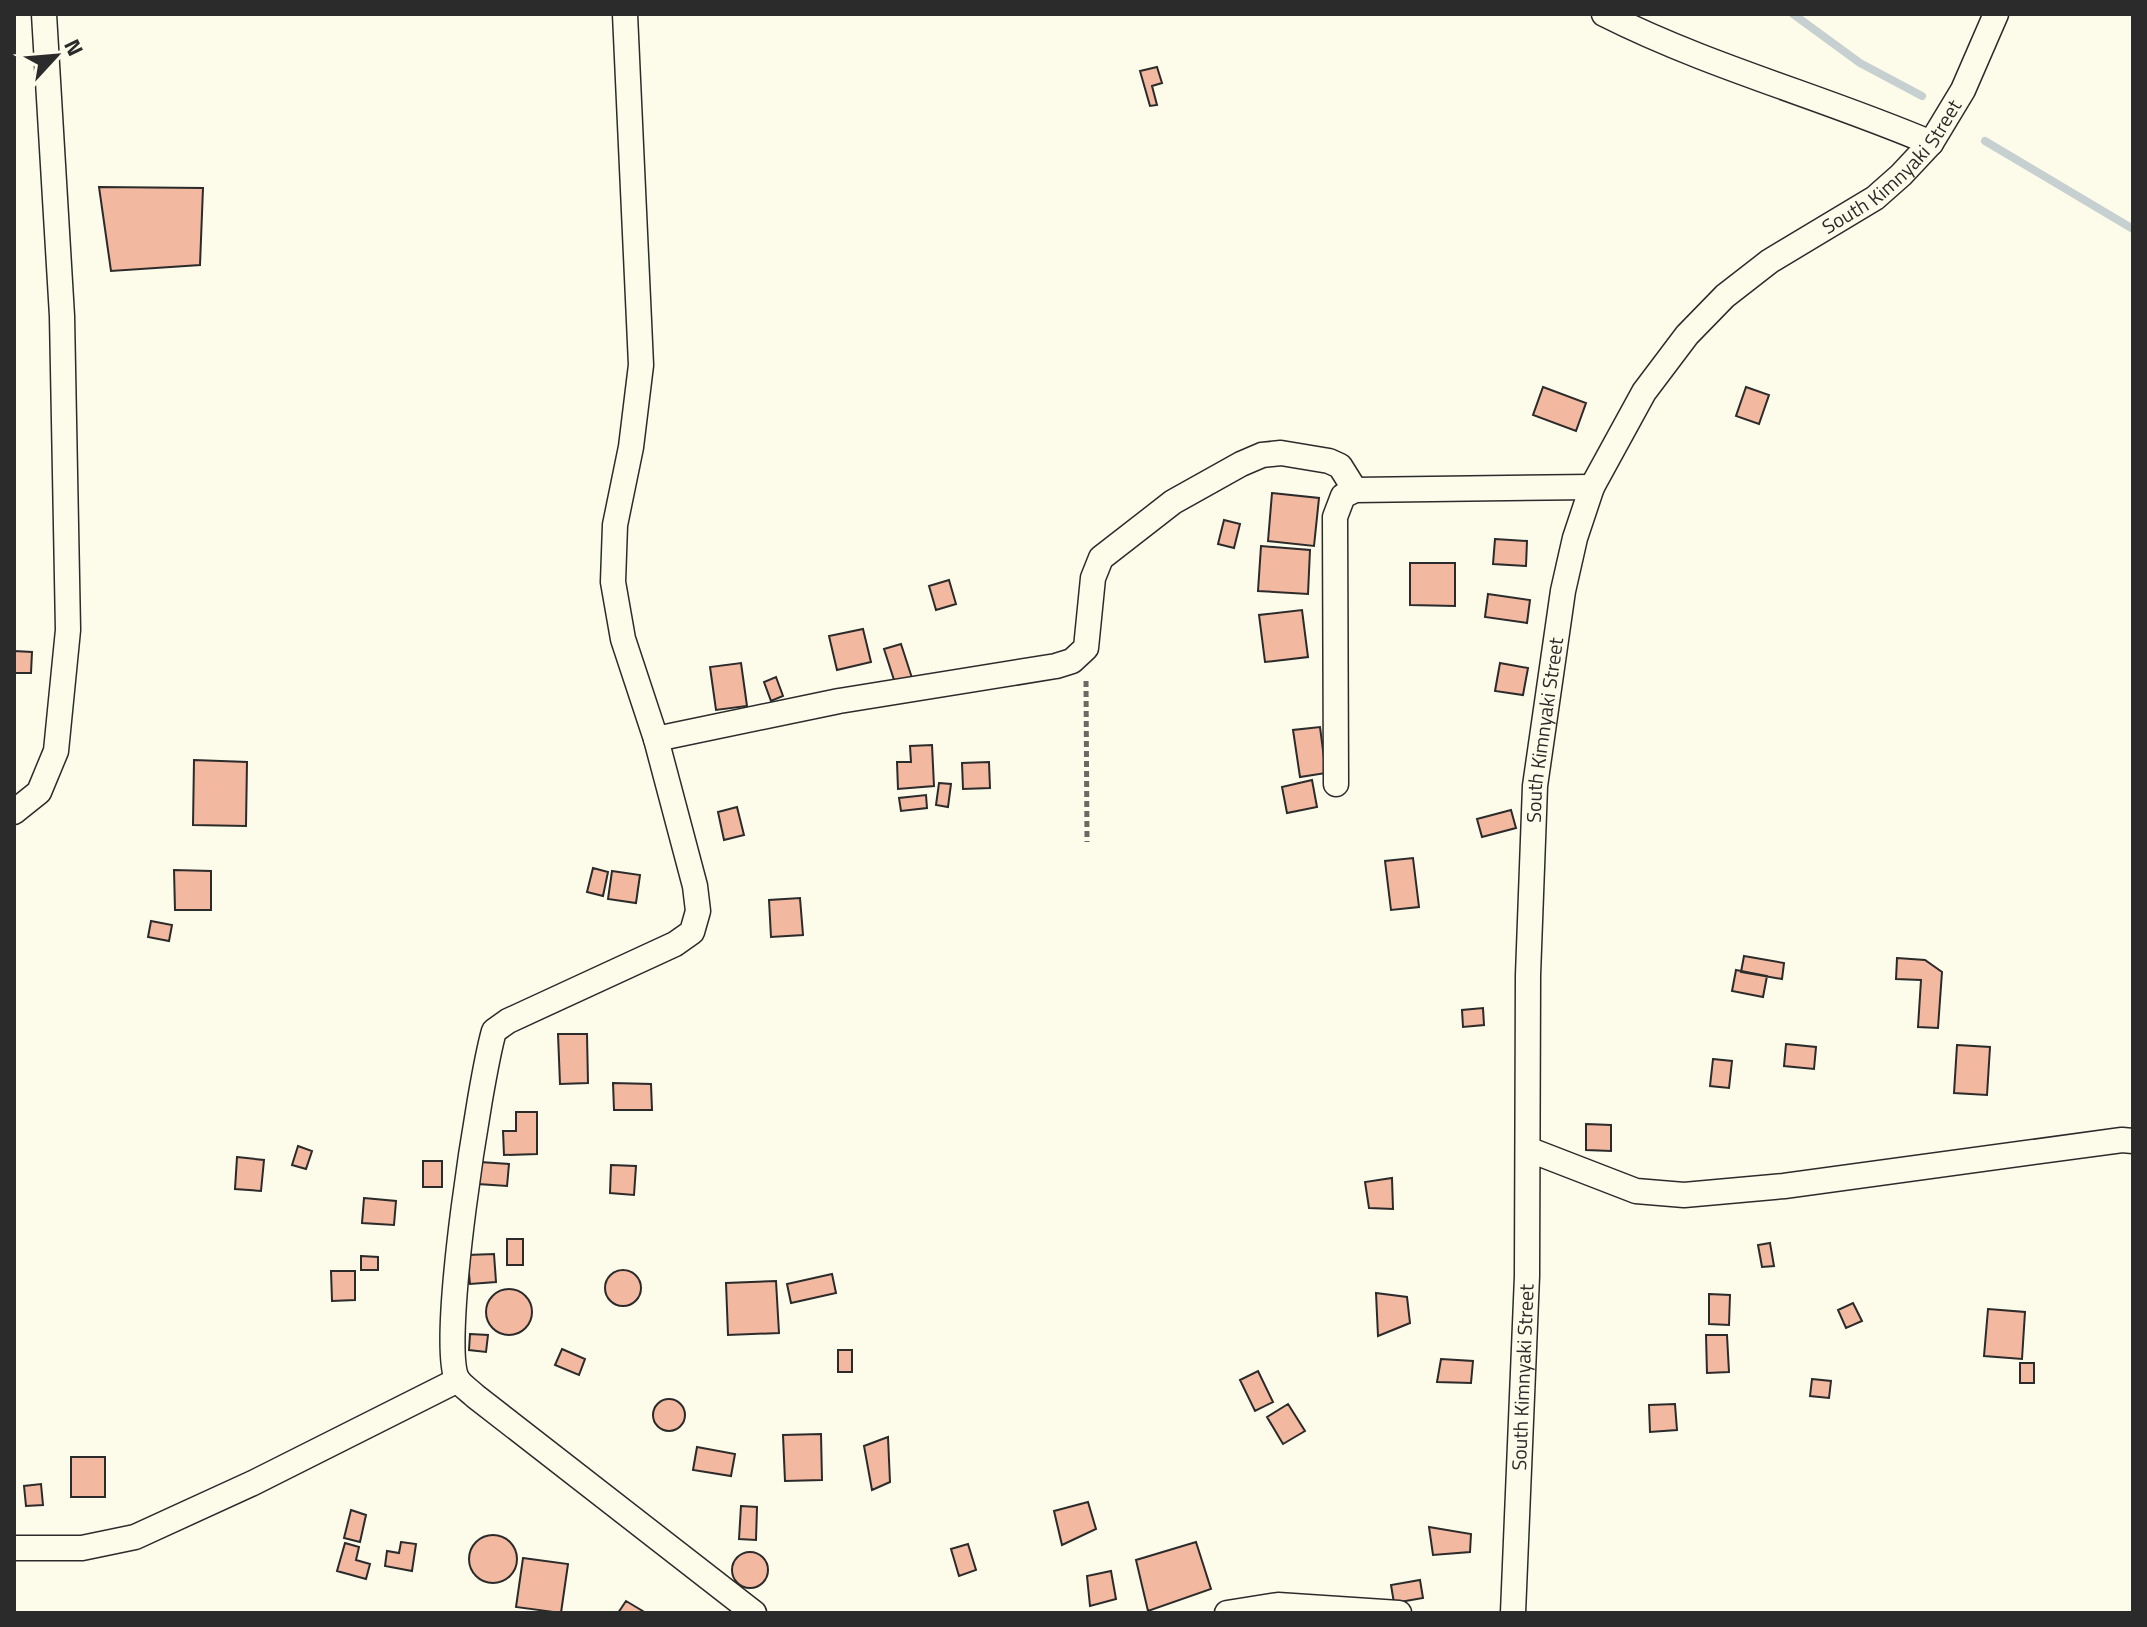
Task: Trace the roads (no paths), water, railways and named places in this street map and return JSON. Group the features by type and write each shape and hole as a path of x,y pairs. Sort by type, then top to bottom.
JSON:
{"street":[{"path":"14,812 39,792 56,751 68,630 62,316 44,14"},
{"path":"625,14 641,365 631,447 615,525 613,582 623,639 656,739 695,886 698,911 692,932 675,944 508,1021 494,1031 475,1128 452,1327 452,1357 458,1380 754,1613"},
{"path":"1604,14 1708,61 1864,114 1931,143"},
{"name":"South Kimnyaki Street","path":"1513,1613 1530,1150 1528,975 1535,786 1563,591 1592,487 1644,392 1687,335 1725,296 1770,261 1875,198 1931,143 1963,90 1996,14"},
{"path":"656,739 839,701 1072,661 1086,648 1093,578 1101,558 1173,502 1241,464 1262,455 1281,453 1329,461 1340,466 1355,490"},
{"path":"1336,784 1335,517 1343,496 1355,490 1592,487"},
{"path":"1530,1150 1636,1191 1684,1195 1784,1186 2133,1141"},
{"path":"14,1548 82,1548 135,1537 253,1483 458,1380"},
{"path":"1227,1613 1278,1605 1399,1613"}],"waterway":[{"path":"1793,14 1860,63 1922,96"},
{"path":"1985,141 2133,229"}]}
